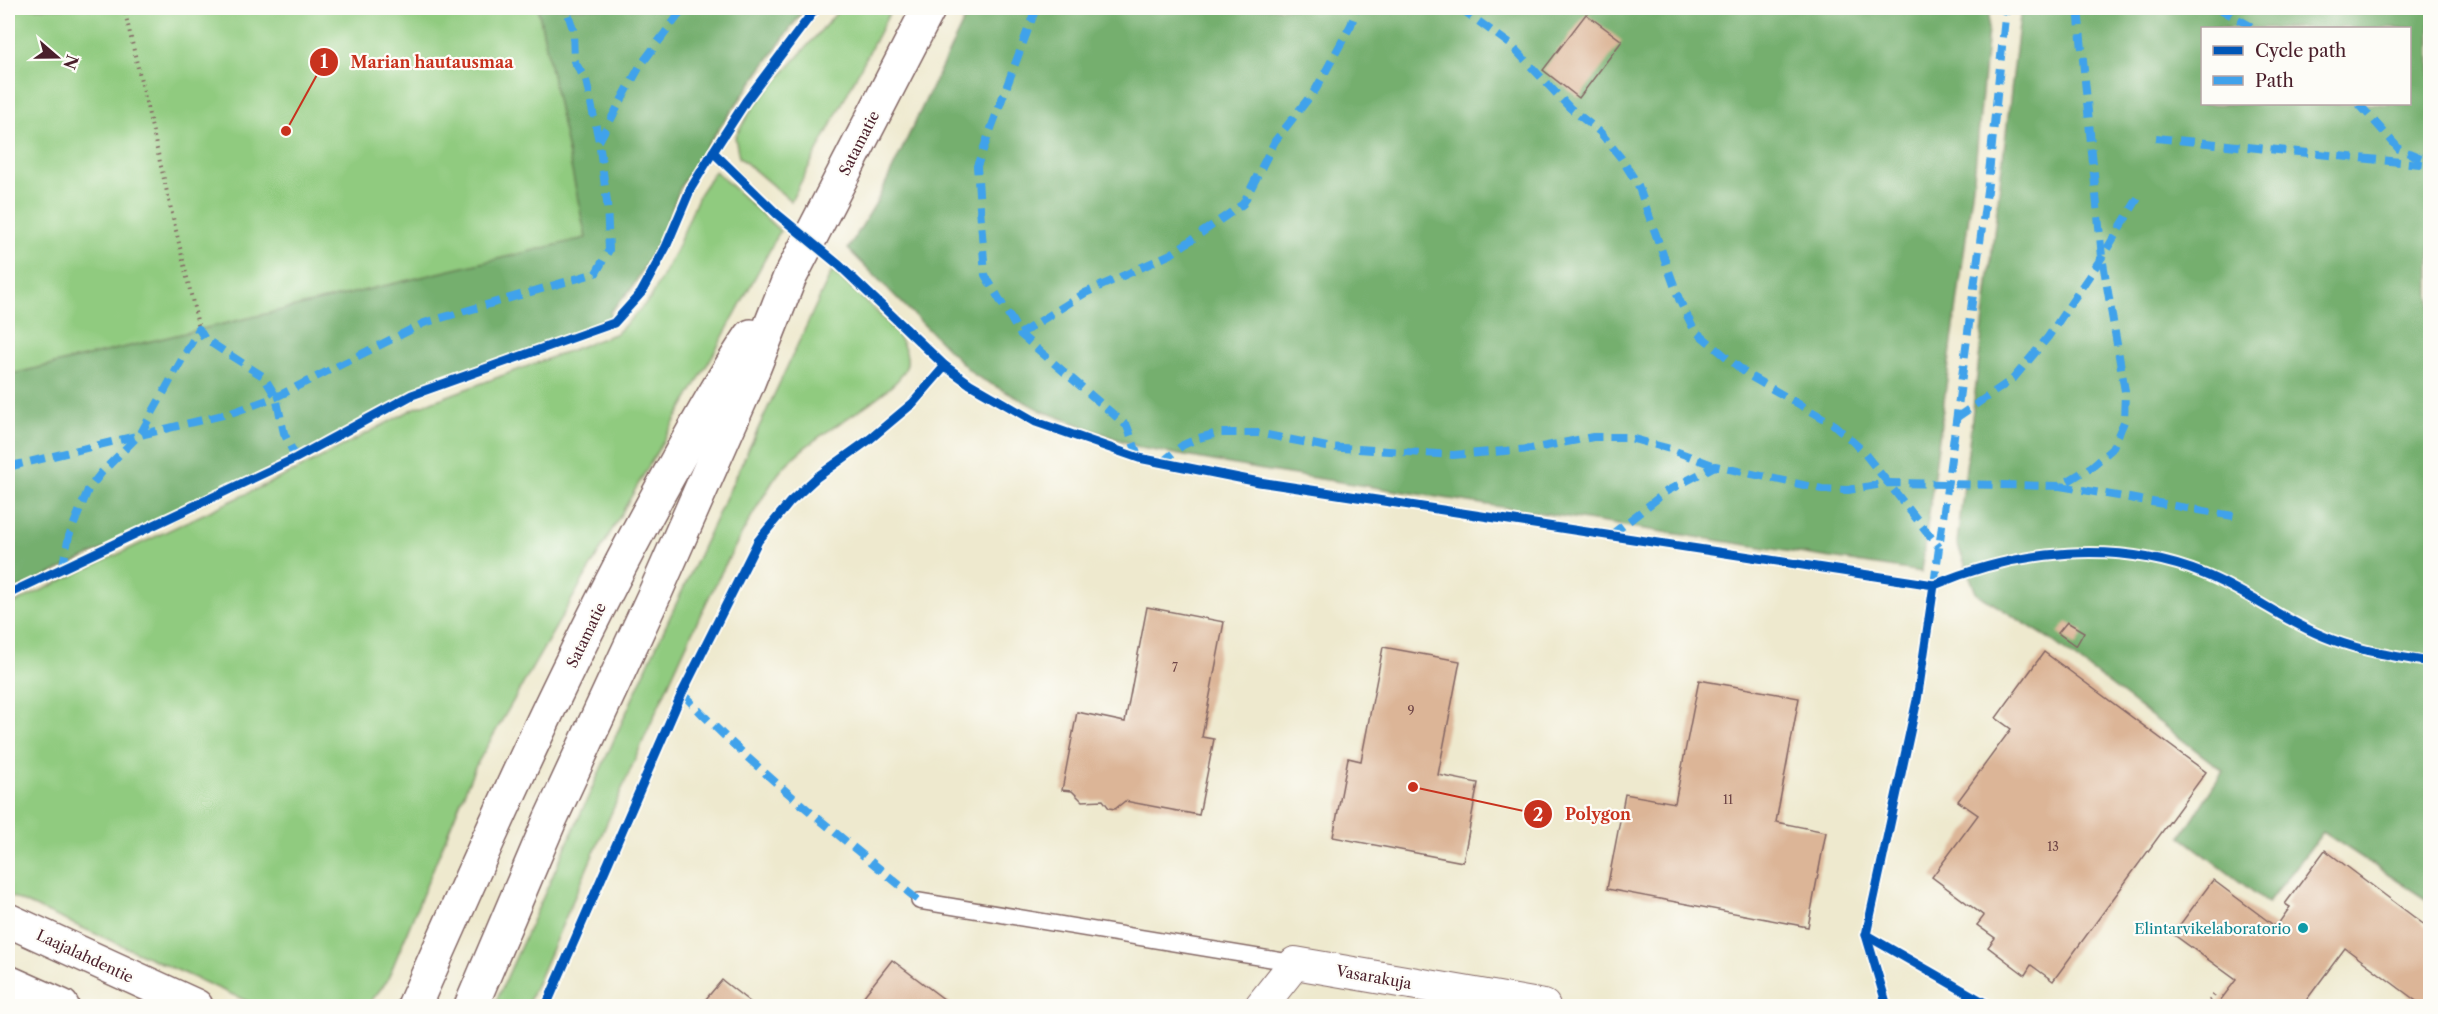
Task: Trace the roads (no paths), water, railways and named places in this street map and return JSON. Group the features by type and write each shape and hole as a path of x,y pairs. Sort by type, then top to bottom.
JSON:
{"main road":[{"name":"Satamatie","path":"471,1006 550,820 657,591 789,279 929,8"},
{"name":"Satamatie","path":"414,1006 507,797 619,565 725,375 789,279"},
{"name":"Laajalahdentie","path":"8,920 196,1006"},
{"path":"8,982 62,1006"}],"street":[{"path":"1261,1006 1295,963"},
{"name":"Vasarakuja","path":"1295,963 1544,1006"}],"lane":[{"path":"919,901 1295,963"}],"place":[{"name":"Marian hautausmaa","path":"286,131"},
{"name":"Polygon","path":"1413,787"},
{"name":"Elintarvikelaboratorio","path":"2303,928"}]}
